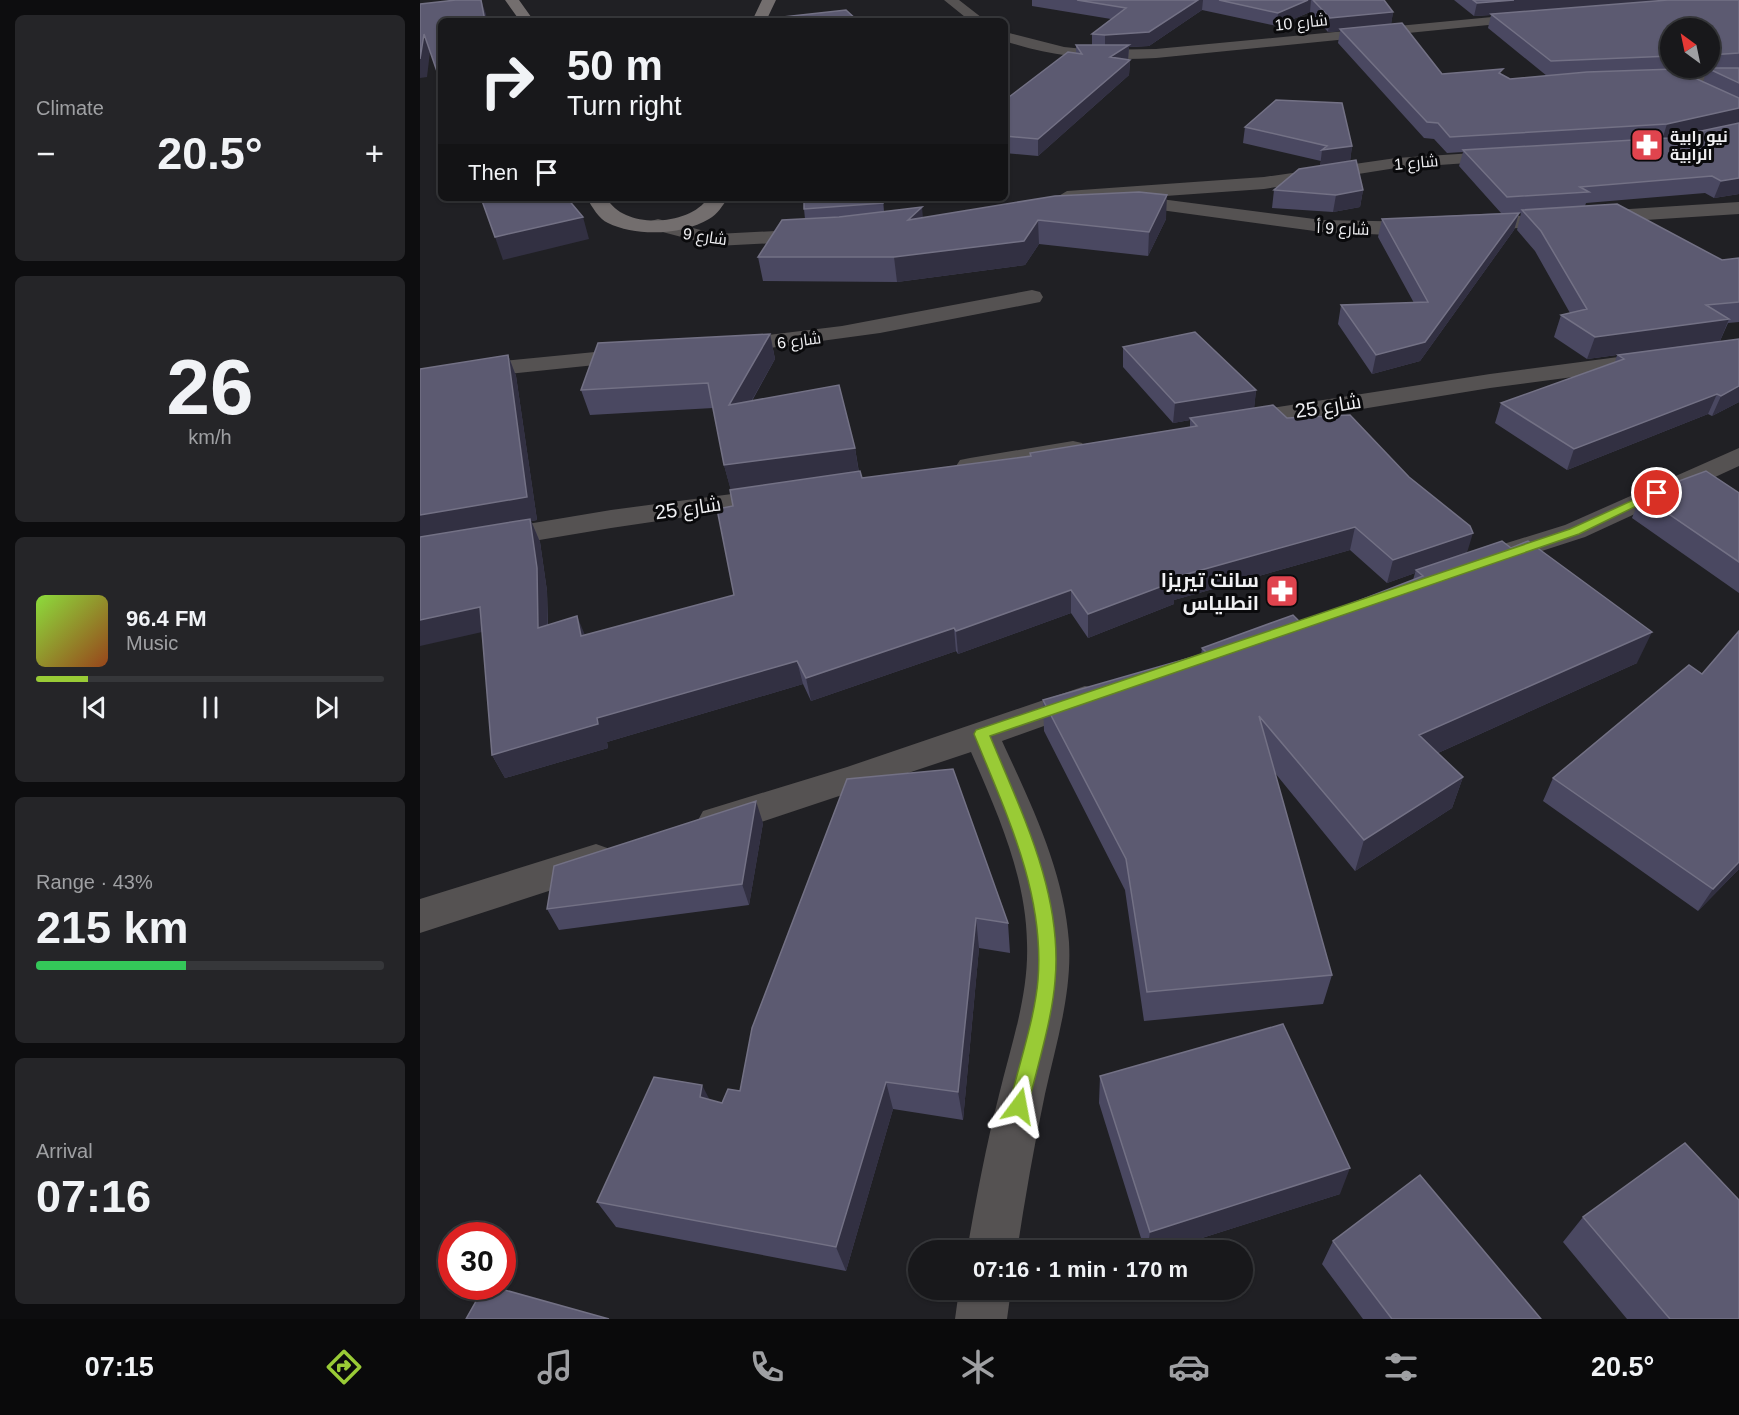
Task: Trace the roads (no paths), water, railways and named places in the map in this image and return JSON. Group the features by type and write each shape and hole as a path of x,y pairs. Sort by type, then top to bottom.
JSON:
{"street":[{"path":"512,0 525,18"},
{"path":"760,18 769,0"},
{"path":"951,0 975,18"},
{"name":"شارع 10","path":"1008,37 1036,47 1075,55 1185,51 1543,16"},
{"path":"1720,76 1739,75"},
{"path":"1627,79 1660,78"},
{"path":"1673,78 1699,91"},
{"name":"شارع 1","path":"1092,195 1264,183 1396,162 1526,155"},
{"path":"1049,199 1092,195"},
{"name":"شارع 9 أ","path":"1092,195 1306,226 1352,229 1447,226 1739,208"},
{"path":"600,201 614,218 634,224 658,225 683,222 706,214 717,201"},
{"name":"شارع 9","path":"706,214 754,237"},
{"name":"شارع 9","path":"658,225 716,240 830,234"},
{"name":"شارع 6","path":"700,350 800,341 1032,297"},
{"name":"شارع 25","path":"1215,425 1490,381 1739,348"},
{"path":"420,376 656,353"},
{"path":"949,469 1099,444"},
{"path":"1459,569 1575,531 1739,456"},
{"name":"شارع 25","path":"420,551 599,521 798,493"},
{"path":"688,831 855,778 1114,688"},
{"path":"981,734 1026,844 1043,902 1048,943 1047,983 1019,1106 994,1240"},
{"path":"420,916 621,852"},
{"path":"981,1319 984,1300"}],"place":[{"name":"نيو رابية الرابية","path":"1647,145"},
{"name":"سانت تيريزا انطلياس","path":"1282,591"}]}
